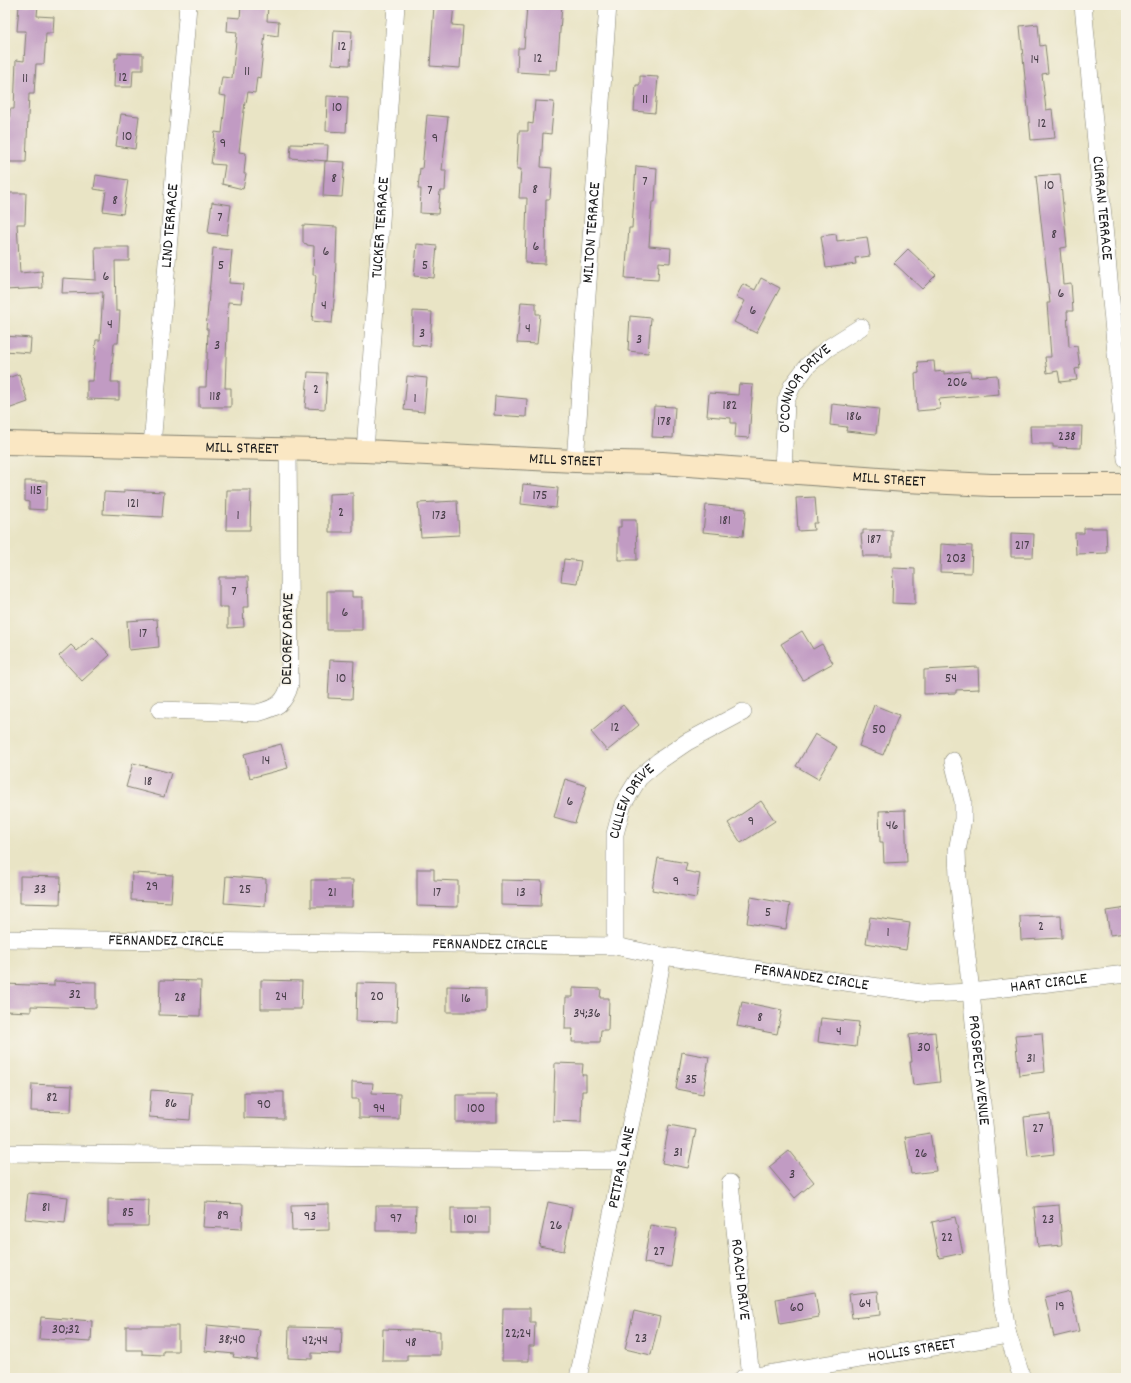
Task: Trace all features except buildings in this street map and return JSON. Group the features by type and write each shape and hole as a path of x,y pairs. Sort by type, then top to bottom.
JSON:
{"street":[{"name":"LIND TERRACE","path":"152,446 188,5"},
{"name":"TUCKER TERRACE","path":"365,451 396,5"},
{"name":"MILTON TERRACE","path":"575,461 608,5"},
{"name":"CURRAN TERRACE","path":"1083,5 1126,459"},
{"name":"O'CONNOR DRIVE","path":"783,472 786,401 792,386 808,365 828,348 861,327"},
{"name":"MILL STREET","path":"5,443 365,451 575,461 662,463 906,481 991,485 1126,485"},
{"name":"DELOREY DRIVE","path":"160,710 256,713 276,706 283,701 288,693 290,684 288,449"},
{"name":"CULLEN DRIVE","path":"615,946 615,834 623,804 639,778 659,761 687,742 743,712"},
{"name":"PROSPECT AVENUE","path":"953,761 963,801 963,819 958,852 958,878 972,992 1001,1295 1008,1335 1022,1378"},
{"name":"FERNANDEZ CIRCLE","path":"5,939 615,946 663,956 928,994 972,992"},
{"name":"PETIPAS LANE","path":"578,1378 663,956"},
{"name":"HART CIRCLE","path":"972,992 1126,974"},
{"path":"5,1153 622,1161"},
{"name":"ROACH DRIVE","path":"730,1183 747,1378"},
{"name":"HOLLIS STREET","path":"747,1378 1008,1335"}]}
